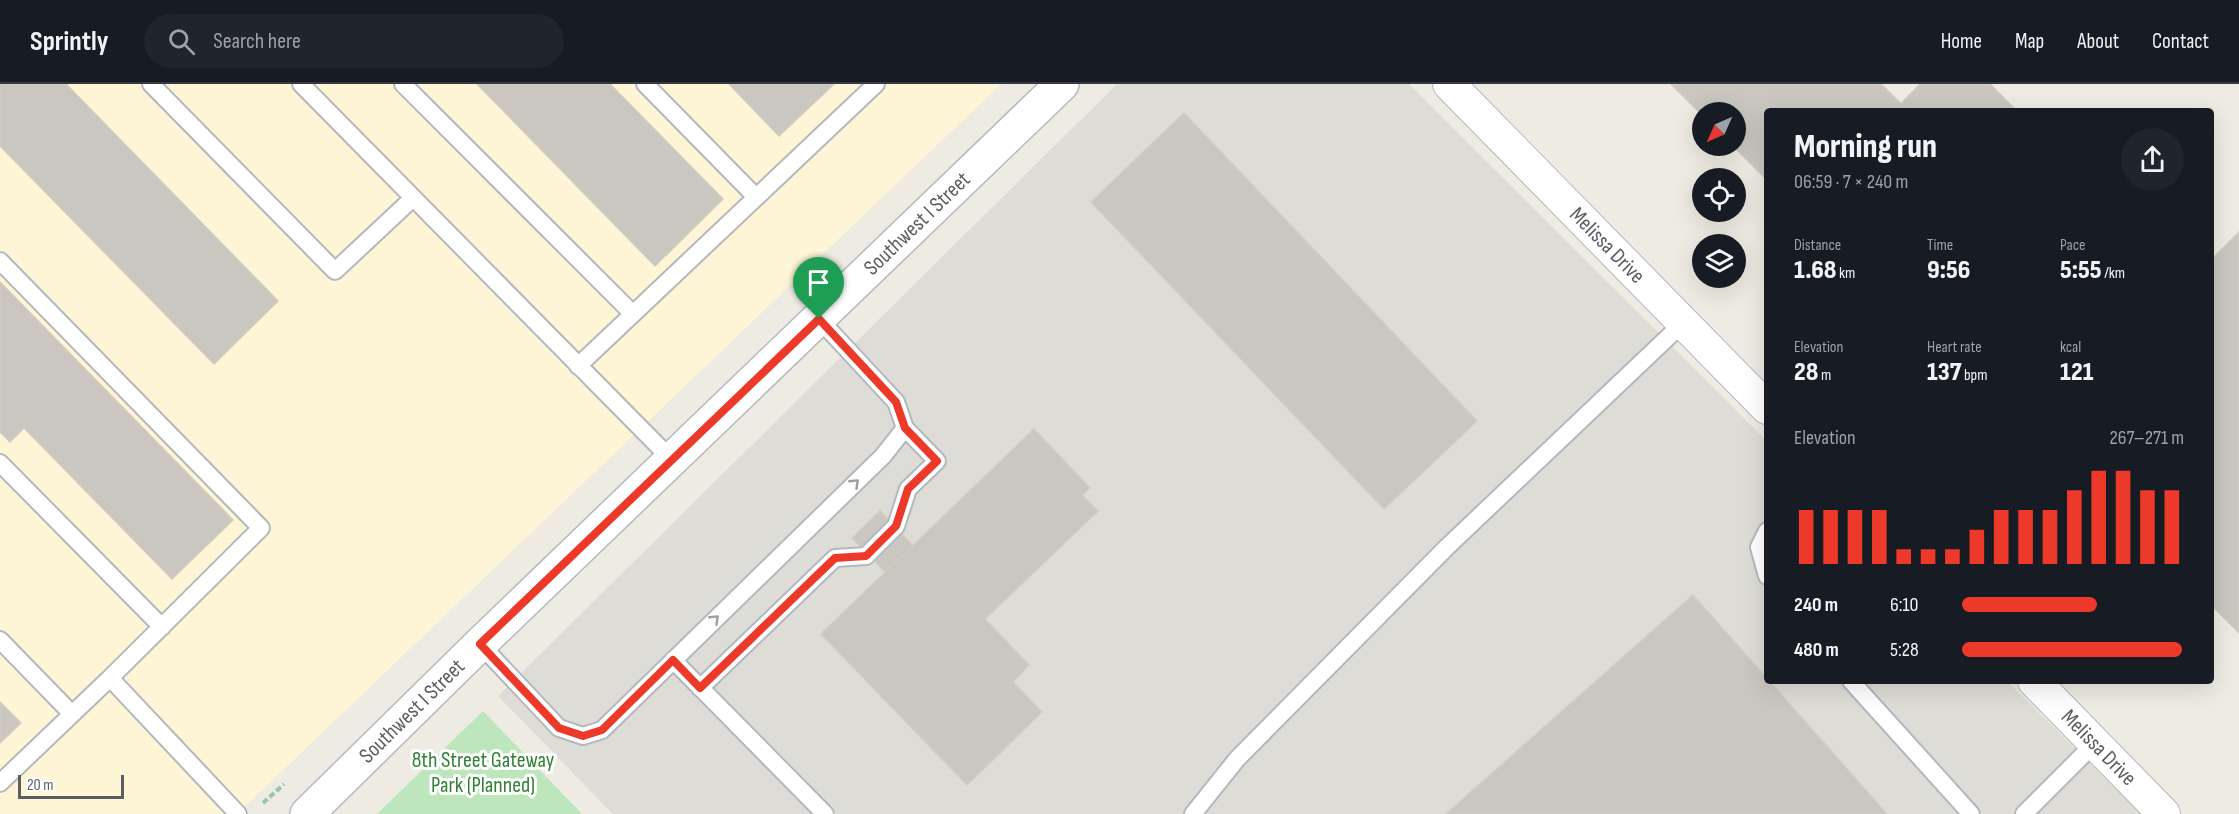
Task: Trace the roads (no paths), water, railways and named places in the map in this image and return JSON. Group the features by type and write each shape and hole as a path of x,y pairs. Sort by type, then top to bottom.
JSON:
{"main road":[{"name":"Southwest I Street","path":"308,814 480,644 673,461 1062,84"}],"street":[{"name":"Melissa Drive","path":"1449,84 1764,405"},
{"name":"Melissa Drive","path":"2037,684 2164,814"}],"lane":[{"path":"151,84 335,271 413,198"},
{"path":"301,84 673,461"},
{"path":"403,84 633,314"},
{"path":"645,84 756,197"},
{"path":"578,366 876,84"},
{"path":"0,261 261,528 0,783"},
{"path":"700,688 835,558 866,556 896,526 908,489 937,461 905,428 896,402 819,319"},
{"path":"1193,814 1237,759 1438,555 1683,322"},
{"path":"480,644 559,728 583,736 602,730 883,456 905,428"},
{"path":"0,463 162,627"},
{"path":"1764,537 1759,547 1764,565"},
{"path":"0,640 72,714"},
{"path":"673,660 825,814"},
{"path":"110,678 238,814"},
{"path":"1854,684 1971,814"},
{"path":"2024,814 2095,743"}],"park label":[{"name":"8th Street Gateway Park (Planned)","path":"483,772"}]}
